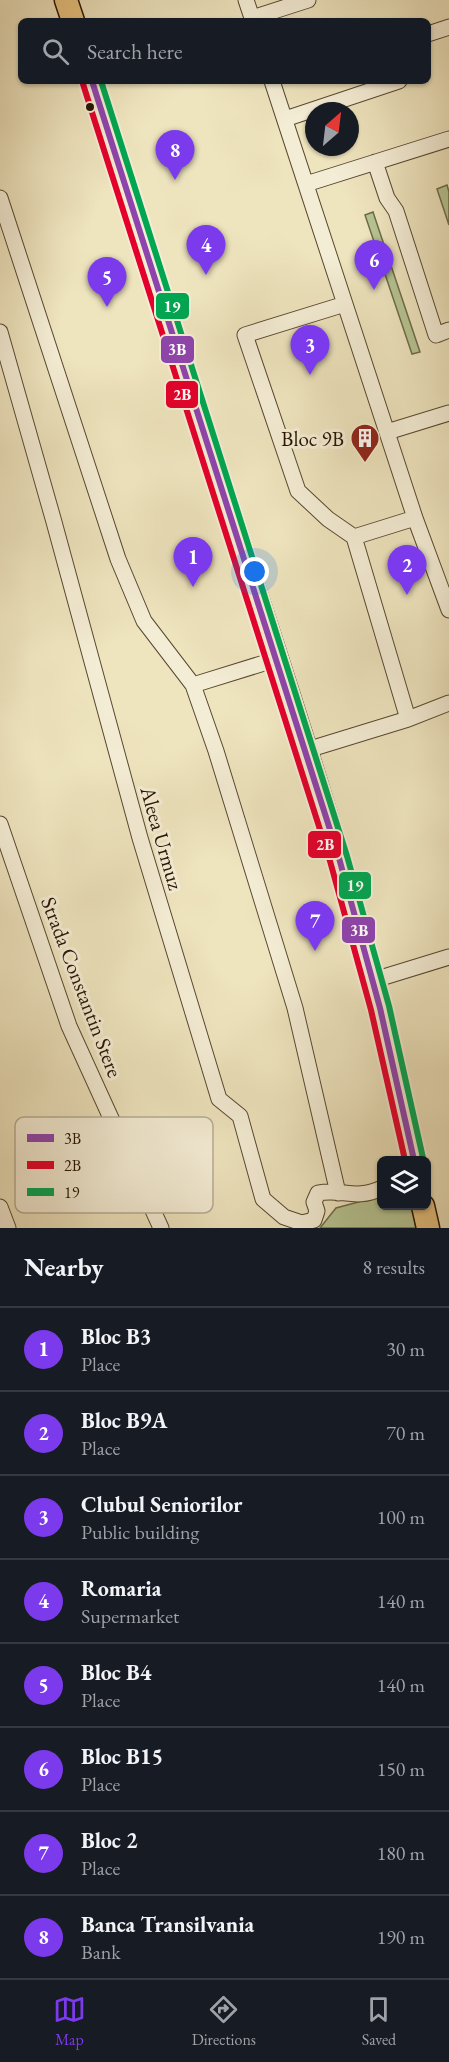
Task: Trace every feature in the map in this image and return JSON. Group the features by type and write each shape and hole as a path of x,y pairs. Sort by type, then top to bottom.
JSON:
{"main road":[{"path":"66,0 72,18"},
{"path":"93,84 307,750 374,980 399,1083 413,1156"},
{"path":"424,1210 428,1228"}],"street":[{"path":"246,0 251,18"},
{"path":"258,18 308,0"},
{"path":"431,33 449,27"},
{"path":"273,84 415,518 449,610"},
{"path":"285,119 390,84"},
{"path":"306,183 449,139"},
{"path":"375,162 387,198 396,212 436,335 449,330"},
{"path":"0,198 118,559 144,621 193,685 216,751 295,1008 338,1193"},
{"path":"345,304 244,336 298,491 328,519 354,537 408,719"},
{"name":"Aleea Urmuz","path":"0,332 146,860 219,1099 240,1116 263,1199 284,1217 302,1223 314,1220 317,1211 314,1202 318,1193 329,1191 367,1194 377,1190"},
{"path":"387,432 449,413"},
{"path":"354,537 415,518"},
{"path":"193,685 277,658"},
{"path":"307,750 408,719 449,703"},
{"name":"Strada Constantin Stere","path":"0,825 69,1026 110,1117"},
{"path":"374,980 449,957"},
{"path":"0,1207 8,1228"},
{"name":"Strada Constantin Stere","path":"154,1213 161,1228"}],"green space":[{"path":"447,185 449,192 449,225 437,189"},
{"path":"373,212 420,352 412,354 365,215"},
{"path":"377,1197 377,1210 413,1210 416,1228 320,1228 336,1208"}],"transit line":[{"name":"2B","path":"83,84 330,861 371,1010 404,1156"},
{"name":"3B","path":"93,84 339,858 380,1008 413,1156"},
{"name":"19","path":"102,84 347,856 389,1006 423,1156"}],"place":[{"name":"Banca Transilvania","path":"175,180"},
{"name":"Romaria","path":"206,275"},
{"name":"Bloc B15","path":"374,290"},
{"name":"Bloc B4","path":"107,307"},
{"name":"Clubul Seniorilor","path":"310,375"},
{"name":"Bloc 9B","path":"365,464"},
{"name":"Bloc B3","path":"193,587"},
{"name":"Bloc B9A","path":"407,595"},
{"name":"Bloc 2","path":"315,951"}]}
